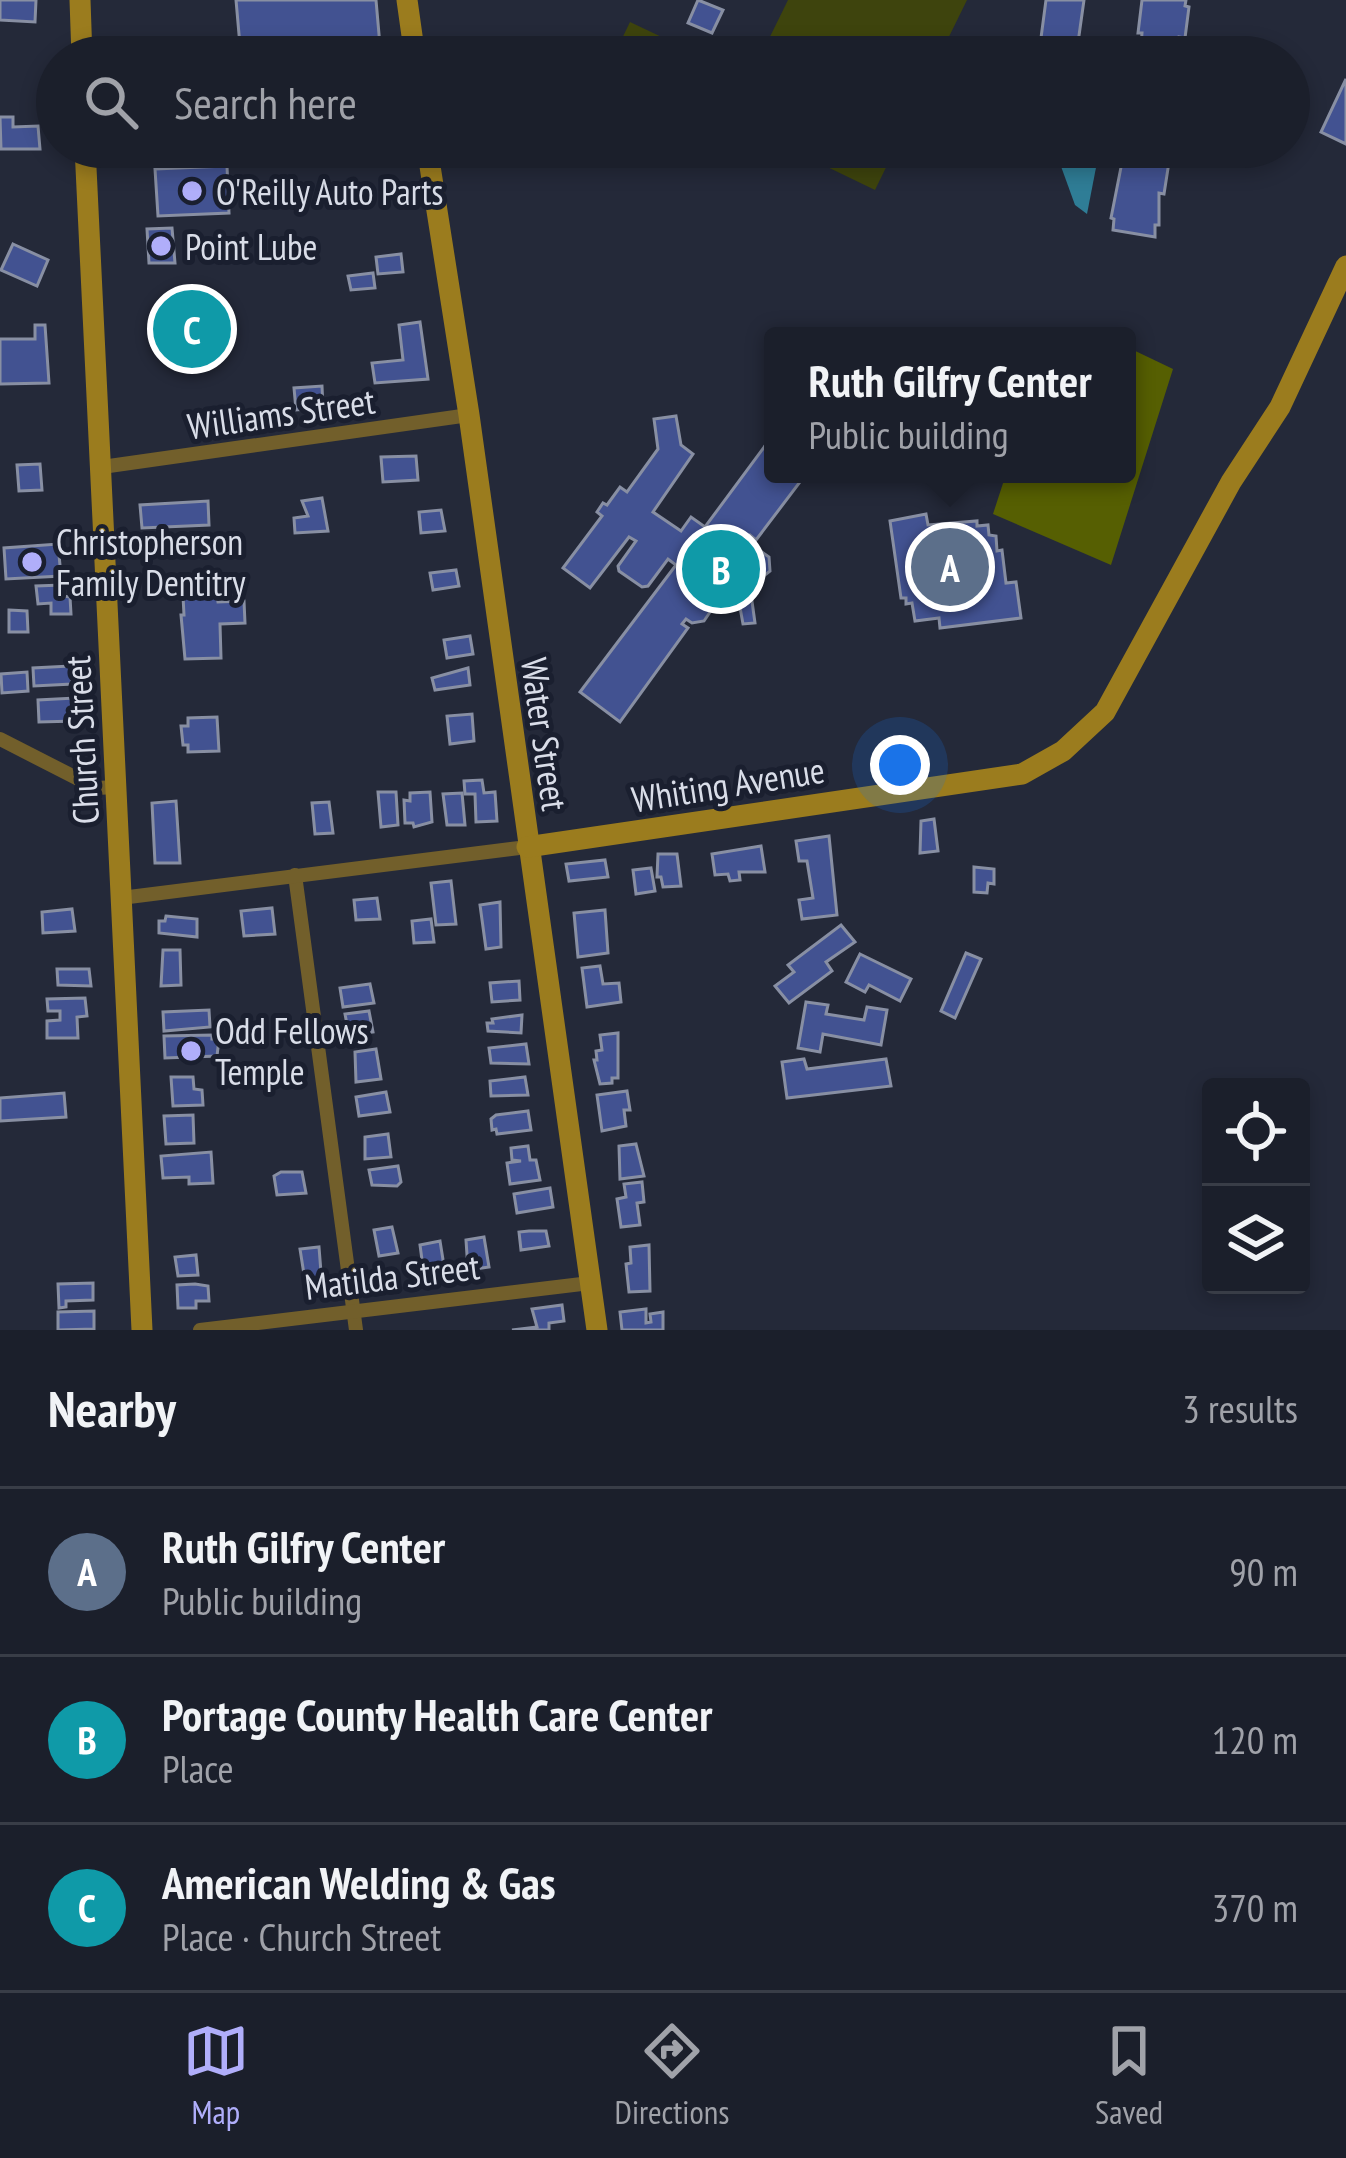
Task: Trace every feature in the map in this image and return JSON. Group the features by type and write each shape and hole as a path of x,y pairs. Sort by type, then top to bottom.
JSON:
{"street":[{"path":"80,0 81,36"},
{"path":"407,0 412,36"},
{"name":"Church Street","path":"87,168 142,1330"},
{"name":"Water Street","path":"430,168 597,1330"},
{"name":"Whiting Avenue","path":"121,898 527,847 1022,774 1063,751 1105,712 1228,487 1280,406 1346,266"},
{"name":"Williams Street","path":"102,467 469,416"},
{"path":"0,739 96,788 116,787"},
{"path":"295,875 356,1330"},
{"name":"Matilda Street","path":"200,1330 590,1283"}],"green space":[{"path":"788,0 967,0 949,36 770,36"},
{"path":"630,22 660,36 623,36"},
{"path":"829,168 886,168 875,190"},
{"path":"1136,351 1173,369 1111,565 993,514 1003,483 1136,483"}],"water":[{"path":"1062,168 1096,168 1087,214 1075,205"}],"building":[{"path":"0,0 36,0 35,22 0,20"},
{"path":"236,0 376,0 379,36 239,36"},
{"path":"698,0 723,10 712,33 688,23"},
{"path":"1046,0 1084,0 1079,36 1041,36"},
{"path":"1142,0 1186,0 1185,36 1138,33"},
{"path":"1346,79 1346,144 1321,132"},
{"path":"0,117 13,117 13,127 36,126 36,149 1,149"},
{"name":"O'Reilly Auto Parts","path":"227,168 229,213 158,216 155,169"},
{"path":"1121,168 1168,168 1164,194 1159,193 1155,237 1113,230"},
{"name":"Point Lube","path":"172,228 175,263 149,263 147,229"},
{"path":"13,244 48,260 37,286 1,270"},
{"path":"401,254 403,272 378,274 376,257"},
{"path":"373,273 375,288 351,290 348,276"},
{"path":"216,301 218,352 168,353 165,305"},
{"path":"420,322 428,379 375,383 372,363 403,360 399,325"},
{"path":"35,325 45,325 49,383 0,384 0,339 35,339"},
{"path":"322,386 323,408 296,410 294,388"},
{"path":"676,416 681,445 693,454 653,512 681,531 691,517 705,527 764,447 764,483 799,483 756,540 750,535 745,540 769,557 770,571 750,587 755,623 743,624 739,602 723,593 704,621 686,619 682,624 688,628 620,722 580,692 676,565 668,559 648,586 642,587 619,571 636,541 629,537 590,588 563,568 602,516 597,512 603,503 607,505 620,487 627,492 658,449 654,419"},
{"path":"416,456 418,480 383,482 381,457"},
{"path":"40,464 42,490 19,491 17,465"},
{"path":"322,498 328,531 295,533 294,518 308,516 302,501"},
{"path":"208,501 209,525 142,528 140,505"},
{"path":"441,510 445,531 421,533 419,512"},
{"path":"926,514 928,525 977,521 977,526 988,525 989,535 996,536 997,551 1002,550 1006,583 1016,582 1021,618 940,628 939,618 915,621 912,603 901,598 890,521"},
{"path":"143,535 161,535 163,556 144,557"},
{"name":"Christopherson Family Dentitry","path":"58,544 61,576 6,579 4,548"},
{"path":"456,570 459,586 433,590 430,573"},
{"path":"62,585 63,596 70,597 71,614 51,614 51,603 38,604 36,586"},
{"path":"217,595 218,602 244,601 245,623 220,624 221,658 185,659 183,596"},
{"path":"9,610 27,611 28,632 9,632"},
{"path":"470,636 473,654 447,658 444,640"},
{"path":"70,666 72,684 34,686 33,668"},
{"path":"468,668 470,685 435,690 432,678"},
{"path":"27,672 28,691 2,693 1,674"},
{"path":"75,698 76,721 39,722 38,700"},
{"path":"472,714 474,741 450,744 447,716"},
{"path":"217,717 219,751 188,752 181,726 188,726 188,718"},
{"path":"482,780 484,793 495,792 497,821 476,822 475,794 465,794 464,781"},
{"path":"378,792 396,792 398,825 381,827"},
{"path":"430,792 432,822 414,827 405,823 404,800 410,801 410,793"},
{"path":"462,793 465,825 447,825 443,794"},
{"path":"176,801 180,863 155,863 152,803"},
{"path":"329,802 333,833 315,834 312,803"},
{"path":"934,819 938,851 920,853 921,821"},
{"path":"829,836 837,915 802,919 799,900 813,898 807,861 799,861 796,841"},
{"path":"761,846 765,872 739,872 740,880 730,881 728,874 715,875 712,854"},
{"path":"658,854 677,854 681,886 663,887 657,877"},
{"path":"605,860 608,877 569,881 566,864"},
{"path":"974,867 994,869 994,884 988,883 987,893 974,892"},
{"path":"651,868 655,891 636,894 633,870"},
{"path":"451,881 456,924 436,925 431,883"},
{"path":"377,898 380,919 356,920 354,900"},
{"path":"500,902 501,947 486,949 480,905"},
{"path":"272,908 275,934 244,936 241,911"},
{"path":"72,909 75,931 43,933 42,912"},
{"path":"605,910 608,953 578,957 574,913"},
{"path":"166,916 197,919 197,937 159,933 159,921"},
{"path":"431,919 434,942 414,943 412,921"},
{"path":"841,925 855,942 826,962 832,971 789,1003 775,986 794,972 788,965"},
{"path":"163,950 180,950 181,985 161,986"},
{"path":"966,953 981,959 955,1018 941,1011"},
{"path":"860,954 911,979 900,1001 869,985 865,992 846,982"},
{"path":"600,966 603,984 619,983 621,1002 587,1007 582,968"},
{"path":"57,969 89,969 91,986 58,985"},
{"path":"519,981 520,1000 492,1002 490,983"},
{"path":"370,984 374,1003 343,1007 340,988"},
{"path":"85,998 87,1016 77,1017 78,1038 47,1038 47,1021 60,1020 60,1011 48,1011 47,999"},
{"path":"806,1002 828,1005 826,1014 864,1020 867,1007 887,1010 881,1045 823,1034 820,1052 798,1048"},
{"path":"209,1010 210,1027 164,1031 163,1012"},
{"path":"369,1011 373,1032 349,1035 345,1014"},
{"path":"522,1015 521,1033 488,1031 492,1019"},
{"path":"618,1033 618,1078 600,1084 594,1060 596,1051 602,1050 600,1035"},
{"name":"Odd Fellows Temple","path":"212,1035 219,1039 217,1056 165,1058 164,1036"},
{"path":"526,1044 529,1064 491,1063 489,1048"},
{"path":"376,1049 381,1079 356,1082 355,1052"},
{"path":"804,1059 807,1069 886,1059 891,1086 787,1098 782,1062"},
{"path":"171,1077 193,1077 194,1089 202,1090 203,1105 173,1106"},
{"path":"525,1077 528,1095 491,1096 490,1081"},
{"path":"627,1091 626,1126 602,1131 597,1095"},
{"path":"386,1092 390,1112 359,1116 356,1097"},
{"path":"64,1093 66,1117 0,1121 0,1098"},
{"path":"528,1111 531,1130 497,1134 492,1130 491,1119 496,1115"},
{"path":"193,1115 194,1143 166,1144 164,1116"},
{"path":"388,1134 391,1157 365,1159 365,1137"},
{"path":"636,1144 644,1176 620,1179 619,1146"},
{"path":"528,1146 540,1180 510,1184 507,1163 521,1161 512,1160 511,1148"},
{"path":"211,1152 213,1183 163,1178 161,1156"},
{"path":"398,1166 401,1182 397,1186 372,1185 369,1170"},
{"path":"302,1172 306,1193 277,1195 274,1176"},
{"path":"642,1182 644,1202 637,1203 640,1225 621,1227 617,1199 626,1197 624,1184"},
{"path":"550,1188 553,1207 517,1213 514,1194"},
{"path":"392,1227 398,1253 379,1256 374,1230"},
{"path":"546,1231 549,1246 521,1250 519,1232"},
{"path":"484,1237 489,1267 468,1270 466,1240"},
{"path":"440,1241 445,1272 424,1275 420,1245"},
{"path":"649,1245 650,1291 629,1292 626,1264 631,1263 630,1247"},
{"path":"319,1247 322,1285 306,1287 300,1249"},
{"path":"196,1255 198,1275 178,1276 175,1257"},
{"path":"93,1283 93,1300 66,1301 66,1307 59,1308 58,1284"},
{"path":"177,1285 208,1286 209,1301 196,1301 196,1308 178,1308"},
{"path":"562,1305 564,1321 549,1323 549,1330 512,1330 537,1327 532,1309"},
{"path":"646,1309 646,1323 651,1322 650,1314 663,1312 663,1330 622,1330 620,1312"},
{"path":"94,1311 94,1329 58,1330 58,1312"}],"place":[{"name":"O'Reilly Auto Parts","path":"192,191"},
{"name":"Point Lube","path":"161,246"},
{"name":"American Welding & Gas","path":"192,329"},
{"name":"Christopherson Family Dentitry","path":"32,562"},
{"name":"Ruth Gilfry Center","path":"950,567"},
{"name":"Portage County Health Care Center","path":"721,569"},
{"name":"Odd Fellows Temple","path":"191,1051"}]}
